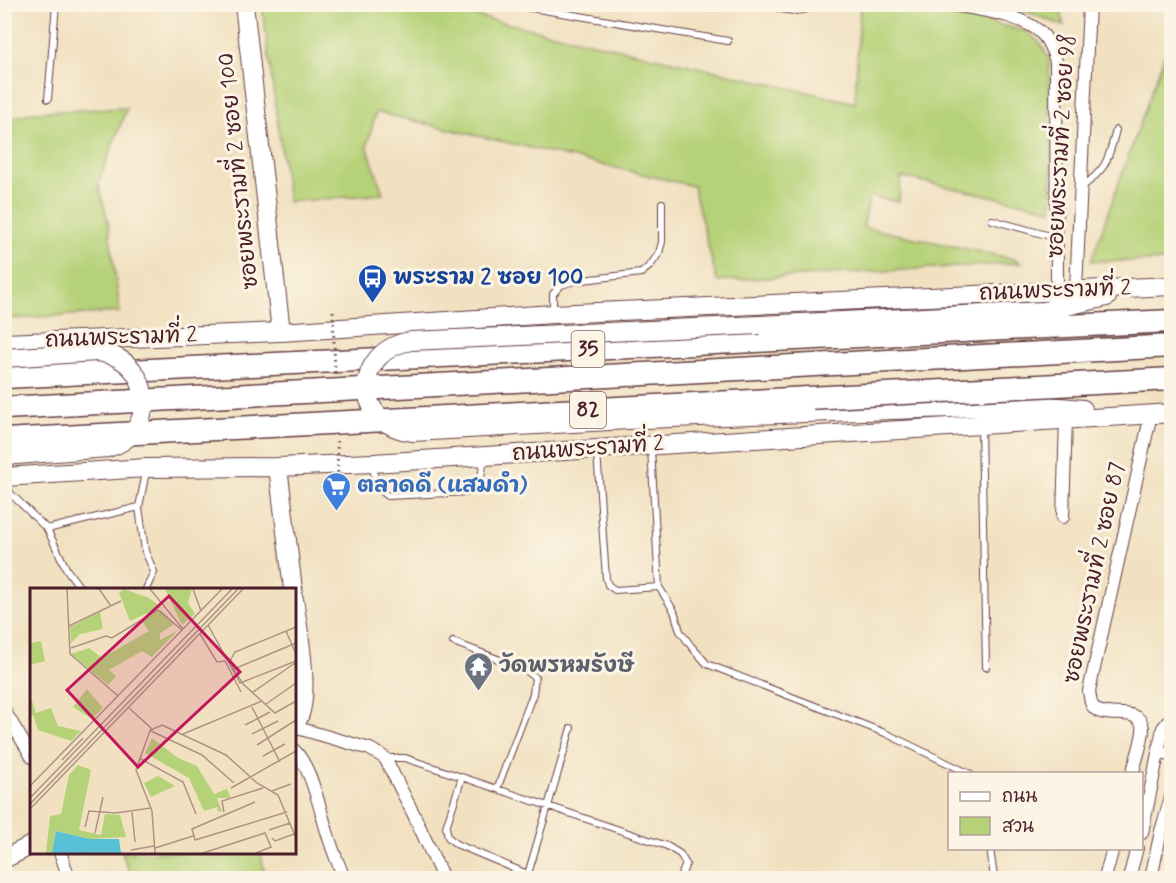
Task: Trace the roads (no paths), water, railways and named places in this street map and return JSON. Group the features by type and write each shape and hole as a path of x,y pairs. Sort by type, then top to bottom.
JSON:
{"highway":[{"name":"ถนนพระรามที่ 2","path":"4,377 1172,321"},
{"name":"82","path":"4,408 1172,346"},
{"name":"ถนนพระรามที่ 2","path":"4,434 1172,373"},
{"name":"82","path":"4,440 1172,379"}],"main road":[{"name":"ซอยพระรามที่ 2 ซอย 100","path":"244,4 281,332"},
{"name":"ถนนพระรามที่ 2","path":"4,342 281,332 553,314 1172,286"},
{"path":"1148,414 1037,405 657,418 413,432 401,431 388,425 378,415 370,403 367,382 376,359 387,349 411,341 1044,311 1149,287"},
{"path":"4,358 97,352 108,354 119,358 138,378 143,392 144,407 140,422 132,434 121,443 108,448 4,456"},
{"name":"ถนนพระรามที่ 2","path":"5,477 146,468 278,467 373,462 1172,413"},
{"path":"278,467 293,588"},
{"path":"296,616 303,674 303,697 296,722"},
{"path":"4,859 30,846"}],"street":[{"path":"947,4 1006,15 1029,24 1042,34 1051,46 1056,61 1057,291"},
{"name":"ซอยพระรามที่ 2 ซอย 98","path":"1076,290 1089,4"},
{"name":"ซอยพระรามที่ 2 ซอย 87","path":"1132,772 1143,730 1141,721 1135,716 1096,710 1090,703 1089,691 1148,414"},
{"path":"1063,517 1066,419"},
{"path":"4,710 30,754"},
{"path":"1166,833 1143,829 1165,754 1163,729 1172,717"},
{"path":"296,727 370,750 385,758 443,879"},
{"path":"296,752 307,769 344,879"},
{"path":"1151,879 1166,833 1172,794"},
{"path":"1105,879 1113,850"},
{"path":"1129,879 1137,850"},
{"path":"60,853 69,879"}],"lane":[{"path":"48,99 57,4"},
{"path":"508,4 728,41"},
{"path":"767,4 787,11 802,11 817,4"},
{"path":"1081,188 1104,167 1116,130"},
{"path":"553,314 553,294 561,285 575,281 641,273 651,266 659,253 662,242 662,203"},
{"path":"992,220 1057,238"},
{"path":"980,425 986,668"},
{"path":"651,445 659,587 674,611 680,631 707,664 885,733 966,772"},
{"path":"597,448 608,585 615,590 659,587"},
{"path":"373,462 375,484 388,496 469,492 477,487 481,479 484,455"},
{"path":"146,468 139,507 145,551 154,572 146,588"},
{"path":"5,477 10,494 47,529 67,570 80,588"},
{"path":"47,529 139,507"},
{"path":"453,642 524,669 535,677 533,694 497,789"},
{"path":"528,874 571,728"},
{"path":"385,758 405,758 668,846 680,854 686,864 680,879"},
{"path":"462,777 446,827 448,837 456,844 537,879"},
{"path":"990,850 994,879"}],"place":[{"name":"พระราม 2 ซอย 100","path":"372,304"},
{"name":"ตลาดดี (แสมดำ)","path":"336,512"},
{"name":"วัดพรหมรังษี","path":"478,692"}]}
